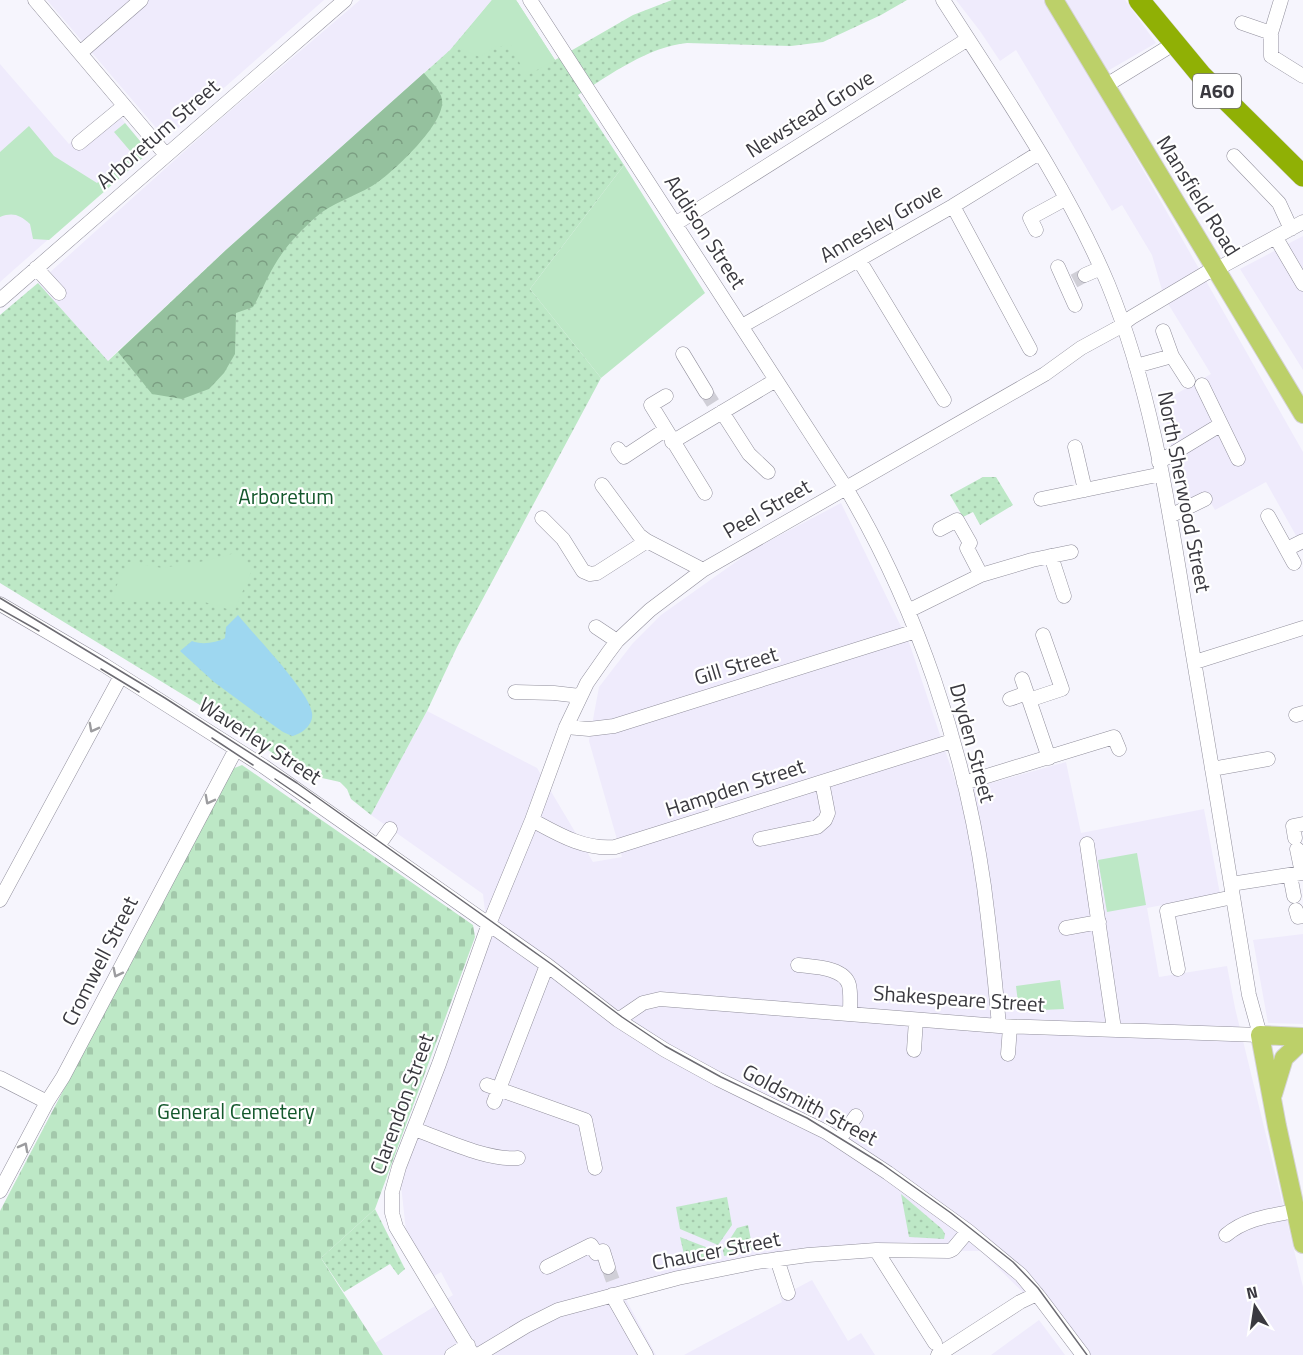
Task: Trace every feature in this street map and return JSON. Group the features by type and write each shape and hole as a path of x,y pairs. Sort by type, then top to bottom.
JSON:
{"highway":[{"name":"A60","path":"1138,0 1201,75 1303,176"}],"main road":[{"name":"Mansfield Road","path":"1054,0 1303,414"},
{"name":"Shakespeare Street","path":"1260,1035 1303,1038"},
{"path":"1260,1035 1303,1244"},
{"path":"1272,1098 1284,1058 1303,1038"}],"street":[{"path":"35,0 166,155"},
{"path":"80,53 141,0"},
{"name":"Arboretum Street","path":"0,300 345,0"},
{"name":"Addison Street","path":"530,0 846,488"},
{"name":"North Sherwood Street","path":"943,0 1039,153 1085,234 1123,324 1136,366 1161,468 1170,516 1250,995 1260,1035"},
{"path":"1281,0 1271,33 1271,56 1303,76"},
{"path":"1242,22 1271,33"},
{"name":"Newstead Grove","path":"675,224 968,39"},
{"path":"1105,86 1175,43"},
{"path":"79,143 124,106"},
{"name":"Annesley Grove","path":"742,326 953,206 1039,153"},
{"path":"1234,156 1279,202 1297,225"},
{"path":"1036,230 1030,218 1065,199"},
{"path":"953,206 1030,349"},
{"name":"Peel Street","path":"489,925 580,696 617,641 650,610 702,570 1046,374 1082,348 1206,273 1297,225"},
{"path":"1276,238 1298,263 1303,284"},
{"path":"859,260 944,400"},
{"path":"1058,267 1075,280"},
{"path":"36,268 59,293"},
{"path":"1075,280 1101,268"},
{"path":"1075,280 1075,305"},
{"path":"1163,331 1172,356 1195,383 1221,425 1238,459"},
{"path":"683,354 749,454 768,472"},
{"path":"1136,366 1172,356"},
{"path":"618,449 624,457 715,405 776,380"},
{"path":"666,396 651,405 705,493"},
{"path":"1041,499 1085,490 1161,468 1221,425"},
{"path":"1075,447 1085,490"},
{"path":"603,485 639,535 702,570"},
{"name":"Dryden Street","path":"846,488 870,530 908,610 952,741 968,800 984,884 1008,1054"},
{"path":"1170,516 1205,499"},
{"path":"1268,516 1294,563"},
{"path":"542,518 563,539 583,571 590,574 597,573 647,541"},
{"path":"940,529 957,520 970,543 967,548 981,575"},
{"path":"1287,549 1303,541"},
{"path":"908,610 981,575 1071,552"},
{"path":"1051,556 1064,596"},
{"name":"Waverley Street","path":"3,611 121,676 236,749 489,925"},
{"path":"596,627 617,641"},
{"path":"1195,662 1303,628"},
{"name":"Gill Street","path":"566,727 589,729 614,726 916,631"},
{"path":"1010,699 1062,689 1043,635"},
{"path":"0,900 121,676"},
{"path":"1023,679 1049,758"},
{"path":"515,692 580,696"},
{"path":"964,783 1114,737 1119,749"},
{"name":"Hampden Street","path":"532,820 587,846 615,848 952,741"},
{"name":"Cromwell Street","path":"0,1191 47,1102 63,1077 236,749"},
{"path":"1212,769 1268,759"},
{"path":"760,839 817,827 822,823 828,813 822,782"},
{"path":"1294,896 1296,844 1293,826 1303,824"},
{"path":"378,846 390,829"},
{"path":"1087,844 1114,1029"},
{"path":"1178,969 1167,911 1296,874"},
{"path":"1066,928 1099,922"},
{"name":"Goldsmith Street","path":"489,925 547,965 618,1020 665,1050 709,1074 802,1119 839,1140 968,1231 1021,1275 1083,1355"},
{"name":"Clarendon Street","path":"473,1352 408,1249 396,1227 392,1213 394,1183 489,925"},
{"path":"547,965 494,1092 585,1120 595,1168"},
{"path":"798,965 836,972 845,978 849,986 850,1014"},
{"name":"Shakespeare Street","path":"618,1020 643,1003 660,999 1004,1026 1260,1035"},
{"path":"914,1050 916,1020"},
{"path":"0,1078 47,1102"},
{"path":"839,1140 856,1116"},
{"path":"414,1130 476,1151 510,1159 518,1158"},
{"path":"1226,1235 1235,1227 1252,1220 1295,1211"},
{"name":"Chaucer Street","path":"452,1355 473,1352 544,1316 614,1290 808,1255 876,1250 949,1251 968,1231"},
{"path":"547,1267 591,1245 596,1253 603,1251 608,1267"},
{"path":"876,1250 936,1349 1037,1294"},
{"path":"777,1259 788,1293"},
{"path":"614,1290 646,1355"}],"shaded area":[{"path":"47,0 324,0 175,131 168,134 158,130"},
{"path":"360,0 492,0 450,50 226,250 107,361 38,283 216,123"},
{"path":"956,0 1125,0 1156,43 1092,80 1303,452 1303,548 1266,482 1215,510 1211,503 1186,516 1162,402 1211,374 1164,297 1152,255 1122,205 1112,211 1016,50 1000,61"},
{"path":"0,64 69,144 113,108 145,147 146,153 0,282"},
{"path":"1303,236 1303,370 1240,269"},
{"path":"841,503 910,645 959,792 1066,762 1081,833 1204,809 1220,894 1147,908 1159,977 1227,966 1235,1008 1303,1287 1303,1355 1075,1355 1056,1325 981,1251 876,1250 808,1255 623,1294 656,1355 383,1355 375,1343 453,1295 441,1272 431,1278 408,1249 399,1167 487,929 483,894 371,815 427,711 537,768 593,862 622,857 589,741 599,687 633,643 661,615 754,549"},
{"path":"1303,934 1303,1024 1268,1023 1253,940"},
{"path":"812,1280 848,1341 861,1333 875,1355 684,1355 782,1302 780,1297"},
{"path":"1039,1320 1065,1355 991,1355 1035,1323"}],"green space":[{"name":"Arboretum","path":"492,0 516,0 555,60 633,15 672,0 907,0 823,42 791,46 687,43 658,50 617,70 578,95 624,165 530,289 601,378 457,647 427,711 371,815 351,799 347,789 340,782 304,774 213,713 0,583 0,315 38,283 108,361 226,250 450,50"},
{"path":"492,0 516,0 555,60 526,76 511,45 494,47 480,57 454,46"},
{"path":"424,73 440,93 441,110 416,148 381,180 322,212 293,240 274,266 253,307 236,313 235,354 224,373 209,389 182,399 152,394 118,352 226,250"},
{"path":"125,123 145,147 146,155 49,240 33,239 30,224 20,217 9,215 0,217 0,152 29,126 54,156 97,183 131,152 114,132"},
{"path":"624,165 705,293 601,378 530,289"},
{"path":"983,477 996,477 1013,505 980,525 973,512 963,517 950,495"},
{"path":"235,553 252,570 234,611 198,600 114,602 116,587 128,562 162,568"},
{"name":"General Cemetery","path":"242,765 473,925 475,937 375,1209 321,1258 383,1355 0,1355 0,1211 232,769"},
{"path":"1137,853 1146,905 1107,912 1098,860"},
{"path":"1060,980 1064,1009 1019,1011 1016,986"},
{"path":"901,1194 942,1229 945,1234 944,1239 909,1237"},
{"path":"727,1197 732,1225 718,1245 680,1229 676,1207"},
{"path":"375,1209 405,1269 398,1275 390,1264 344,1292 321,1258"},
{"path":"748,1225 753,1250 724,1256 723,1250 737,1228"},
{"path":"680,1237 716,1251 717,1257 686,1263"}],"water":[{"path":"238,615 292,678 309,704 312,713 311,721 300,733 292,736 283,732 214,682 180,651 192,641 208,643 225,638 226,627"}],"tunnel":[{"path":"1074,281 1085,275"},
{"path":"706,392 713,403"},
{"path":"608,1267 613,1281"}],"tram line":[{"path":"0,598 165,698 297,783 665,1046 721,1077 807,1118 882,1164 951,1213 1013,1262 1038,1288 1087,1355"},
{"path":"0,609 39,631"},
{"path":"101,669 139,692"},
{"path":"212,738 253,765"},
{"path":"275,779 310,803"}]}
